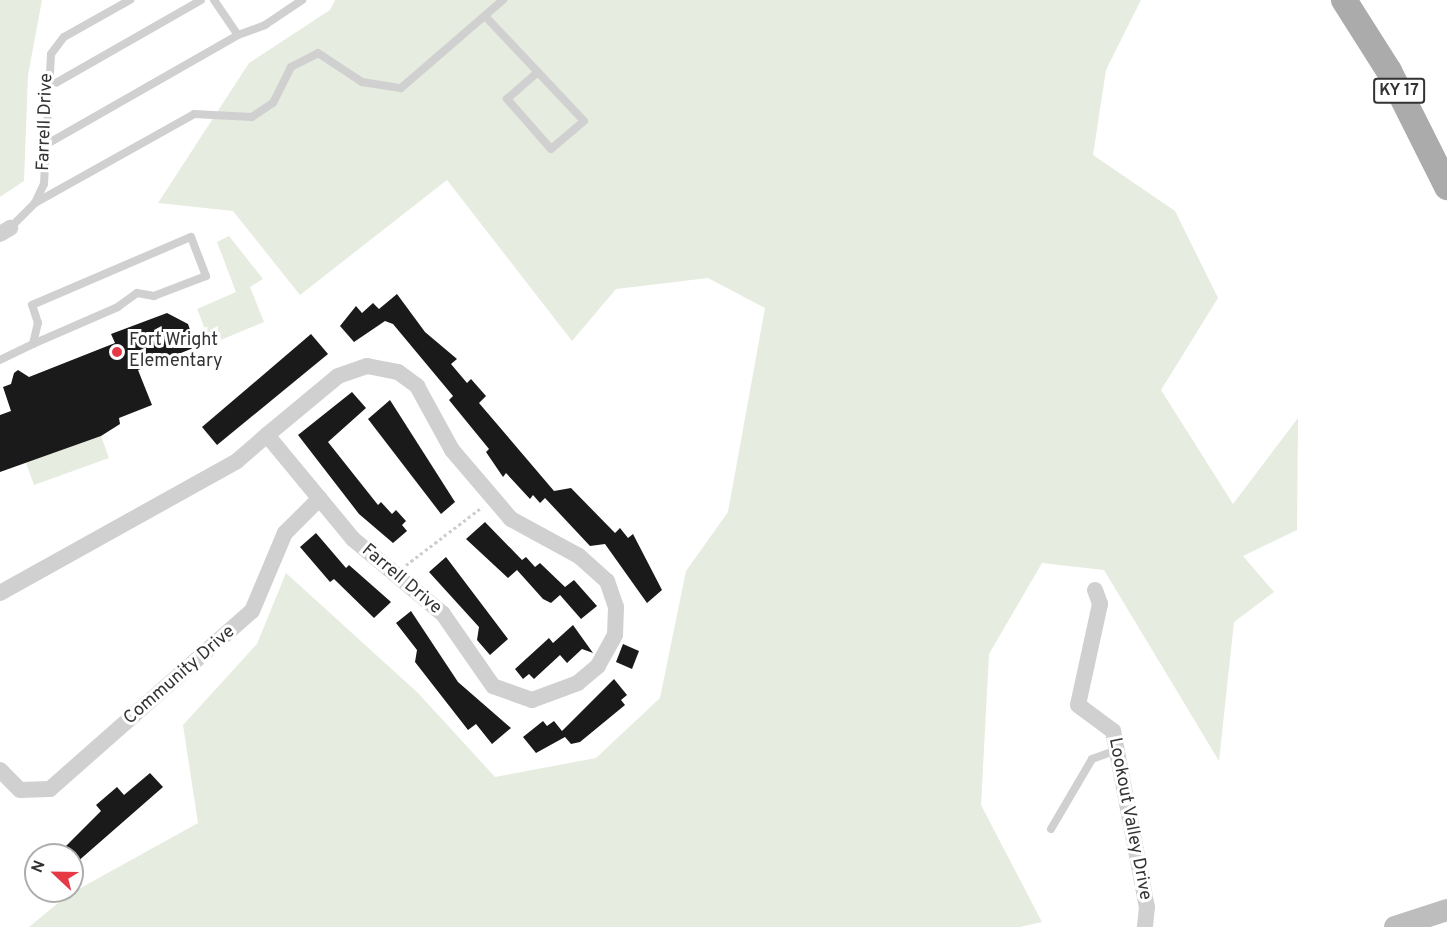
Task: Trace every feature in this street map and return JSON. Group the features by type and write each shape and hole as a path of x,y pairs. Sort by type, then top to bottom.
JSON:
{"main road":[{"name":"KY 17","path":"1344,0 1389,71 1447,187"},
{"path":"1395,927 1447,910"}],"street":[{"name":"Farrell Drive","path":"0,593 237,461 267,435 338,376 367,366 388,369 417,386 452,450 512,519 579,556 607,581 616,607 615,635 590,674 544,698 501,691 476,668 443,614 353,539 267,435"},
{"name":"Community Drive","path":"0,770 20,790 34,794 59,781 252,611 285,533 320,498"},
{"name":"Lookout Valley Drive","path":"1095,590 1100,604 1078,705 1113,731 1147,907 1145,927"}],"lane":[{"name":"Farrell Drive","path":"5,231 35,203 44,184 47,144 46,88 56,46 130,0"},
{"path":"46,88 201,0"},
{"path":"214,0 238,35"},
{"path":"47,144 238,35 265,26 302,0"},
{"path":"35,203 194,114 252,117 273,103 291,67 318,53 362,82 401,88 504,0"},
{"path":"485,16 538,72 584,121 551,148 507,99 538,72"},
{"path":"0,360 118,307 137,293 154,296 206,276 191,237 32,305 38,322 33,344"},
{"path":"1051,829 1092,759 1117,750"}],"path":[{"path":"395,573 493,499"}],"shaded area":[{"path":"0,0 42,0 28,75 24,181 0,197"},
{"path":"335,0 1141,0 1106,70 1093,155 1175,211 1218,298 1161,390 1233,504 1298,418 1297,530 1243,556 1274,592 1234,622 1219,761 1104,570 1042,563 989,654 981,805 1042,922 1020,927 29,927 58,903 84,903 84,886 198,823 183,725 257,644 286,573 418,693 495,777 596,758 660,698 686,571 728,512 765,308 708,278 616,289 572,341 447,180 300,295 233,211 158,203 249,63 330,10"},
{"path":"229,236 263,279 250,287 264,322 211,344 197,309 236,292 217,242"},
{"path":"101,436 109,458 34,485 26,463"}],"building":[{"path":"397,294 425,332 457,359 451,364 467,383 471,379 486,396 479,403 554,491 571,488 615,533 620,528 628,538 633,534 662,590 647,603 605,544 590,546 545,498 540,503 533,495 530,499 506,473 503,477 486,452 489,449 449,400 453,396 393,324 385,321 354,342 340,326 356,306 362,313 373,303 379,309"},
{"name":"Fort Wright Elementary","path":"167,313 188,324 196,347 138,370 152,405 119,418 120,424 101,436 0,472 0,415 11,411 3,387 11,384 14,373 18,370 29,377 115,343 111,334"},
{"path":"311,334 328,354 217,445 202,427"},
{"path":"352,392 366,408 328,442 378,505 381,502 392,514 396,510 406,521 402,525 407,531 393,543 359,514 298,435"},
{"path":"390,400 455,502 441,514 368,419"},
{"path":"485,522 522,560 526,557 535,567 540,563 565,587 574,580 597,606 581,619 560,595 551,603 543,599 517,570 508,578 466,539"},
{"path":"316,533 346,568 349,565 391,602 374,618 334,579 330,582 300,547"},
{"path":"446,557 508,639 490,655 477,640 479,627 429,572"},
{"path":"411,611 458,682 511,728 492,744 476,724 468,730 415,662 417,650 396,623"},
{"path":"573,625 593,653 582,649 567,663 560,655 534,679 529,674 523,679 515,669 549,638 553,643"},
{"path":"623,644 639,651 632,669 616,662"},
{"path":"614,679 627,695 621,700 625,705 580,742 571,744 565,737 536,753 523,737 543,721 547,726 554,721 562,731"},
{"path":"150,773 163,787 84,856 84,843 69,843 101,811 96,805 117,787 124,795"}],"place":[{"name":"Fort Wright Elementary","path":"117,352"}]}
